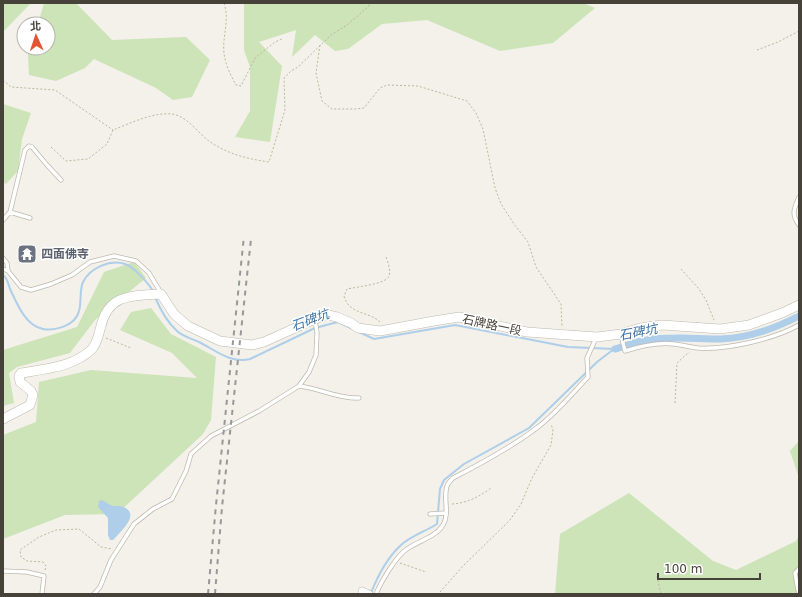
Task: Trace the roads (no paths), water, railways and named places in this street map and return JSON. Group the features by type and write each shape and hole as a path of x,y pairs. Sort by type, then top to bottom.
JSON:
{"street":[{"name":"石牌路一段","path":"161,294 174,314 188,326 220,341 252,345 264,342 315,319 328,315 351,323 358,328 380,331 434,320 458,317 527,332 597,337 621,334 640,328 662,325 720,329 749,325 782,314 799,305"},
{"path":"3,419 30,405 33,395 31,391 20,382 19,376 21,373 70,363 94,348 103,318 115,301 131,296 161,294"},
{"path":"362,591 369,594"}],"lane":[{"path":"3,219 10,212 25,150 29,146 32,146 46,165 61,180"},
{"path":"799,197 793,209 794,218 799,225"},
{"path":"10,212 30,218"},
{"path":"3,269 8,271 21,287 31,290 51,284 72,275 90,262 114,256 136,261 149,273 161,294"},
{"path":"3,258 7,263 8,271"},
{"path":"94,594 100,587 111,560 134,524 153,509 172,499 186,471 191,454 211,436 259,411 299,386 310,372 316,355 317,333 315,319"},
{"path":"621,334 625,351 656,343 723,348 765,338 790,330 799,325"},
{"path":"376,594 380,583 406,549 432,535 442,527 446,513 448,485 453,478 539,427 588,377 587,358 597,337"},
{"path":"299,386 312,387 344,397 359,398"},
{"path":"430,514 446,513"},
{"path":"799,569 795,573 799,592"},
{"path":"3,571 27,572 44,576 42,594"}],"water":[{"path":"102,500 113,506 120,506 127,509 130,512 128,522 113,540 110,540 108,535 108,518 98,507 99,501"}],"waterway":[{"name":"石碑坑","path":"3,275 5,276 23,314 32,324 43,329 55,329 74,320 79,311 83,282 90,273 101,266 113,263 128,265 148,284 153,291"},
{"name":"石碑坑","path":"155,297 167,319 179,333 236,360 250,359 315,328 338,322 355,330"},
{"name":"石碑坑","path":"615,349 639,341 656,339 721,339 741,337 771,329 799,316"},
{"name":"石碑坑","path":"359,332 374,339 455,325 568,347 615,349"},
{"path":"371,593 383,567 391,555 409,539 437,524 440,489 444,480 464,464 529,428 597,362 614,349"}],"railway":[{"path":"208,594 244,236"},
{"path":"215,594 222,507 251,239"}],"place":[{"name":"四面佛寺","path":"27,254"}]}
